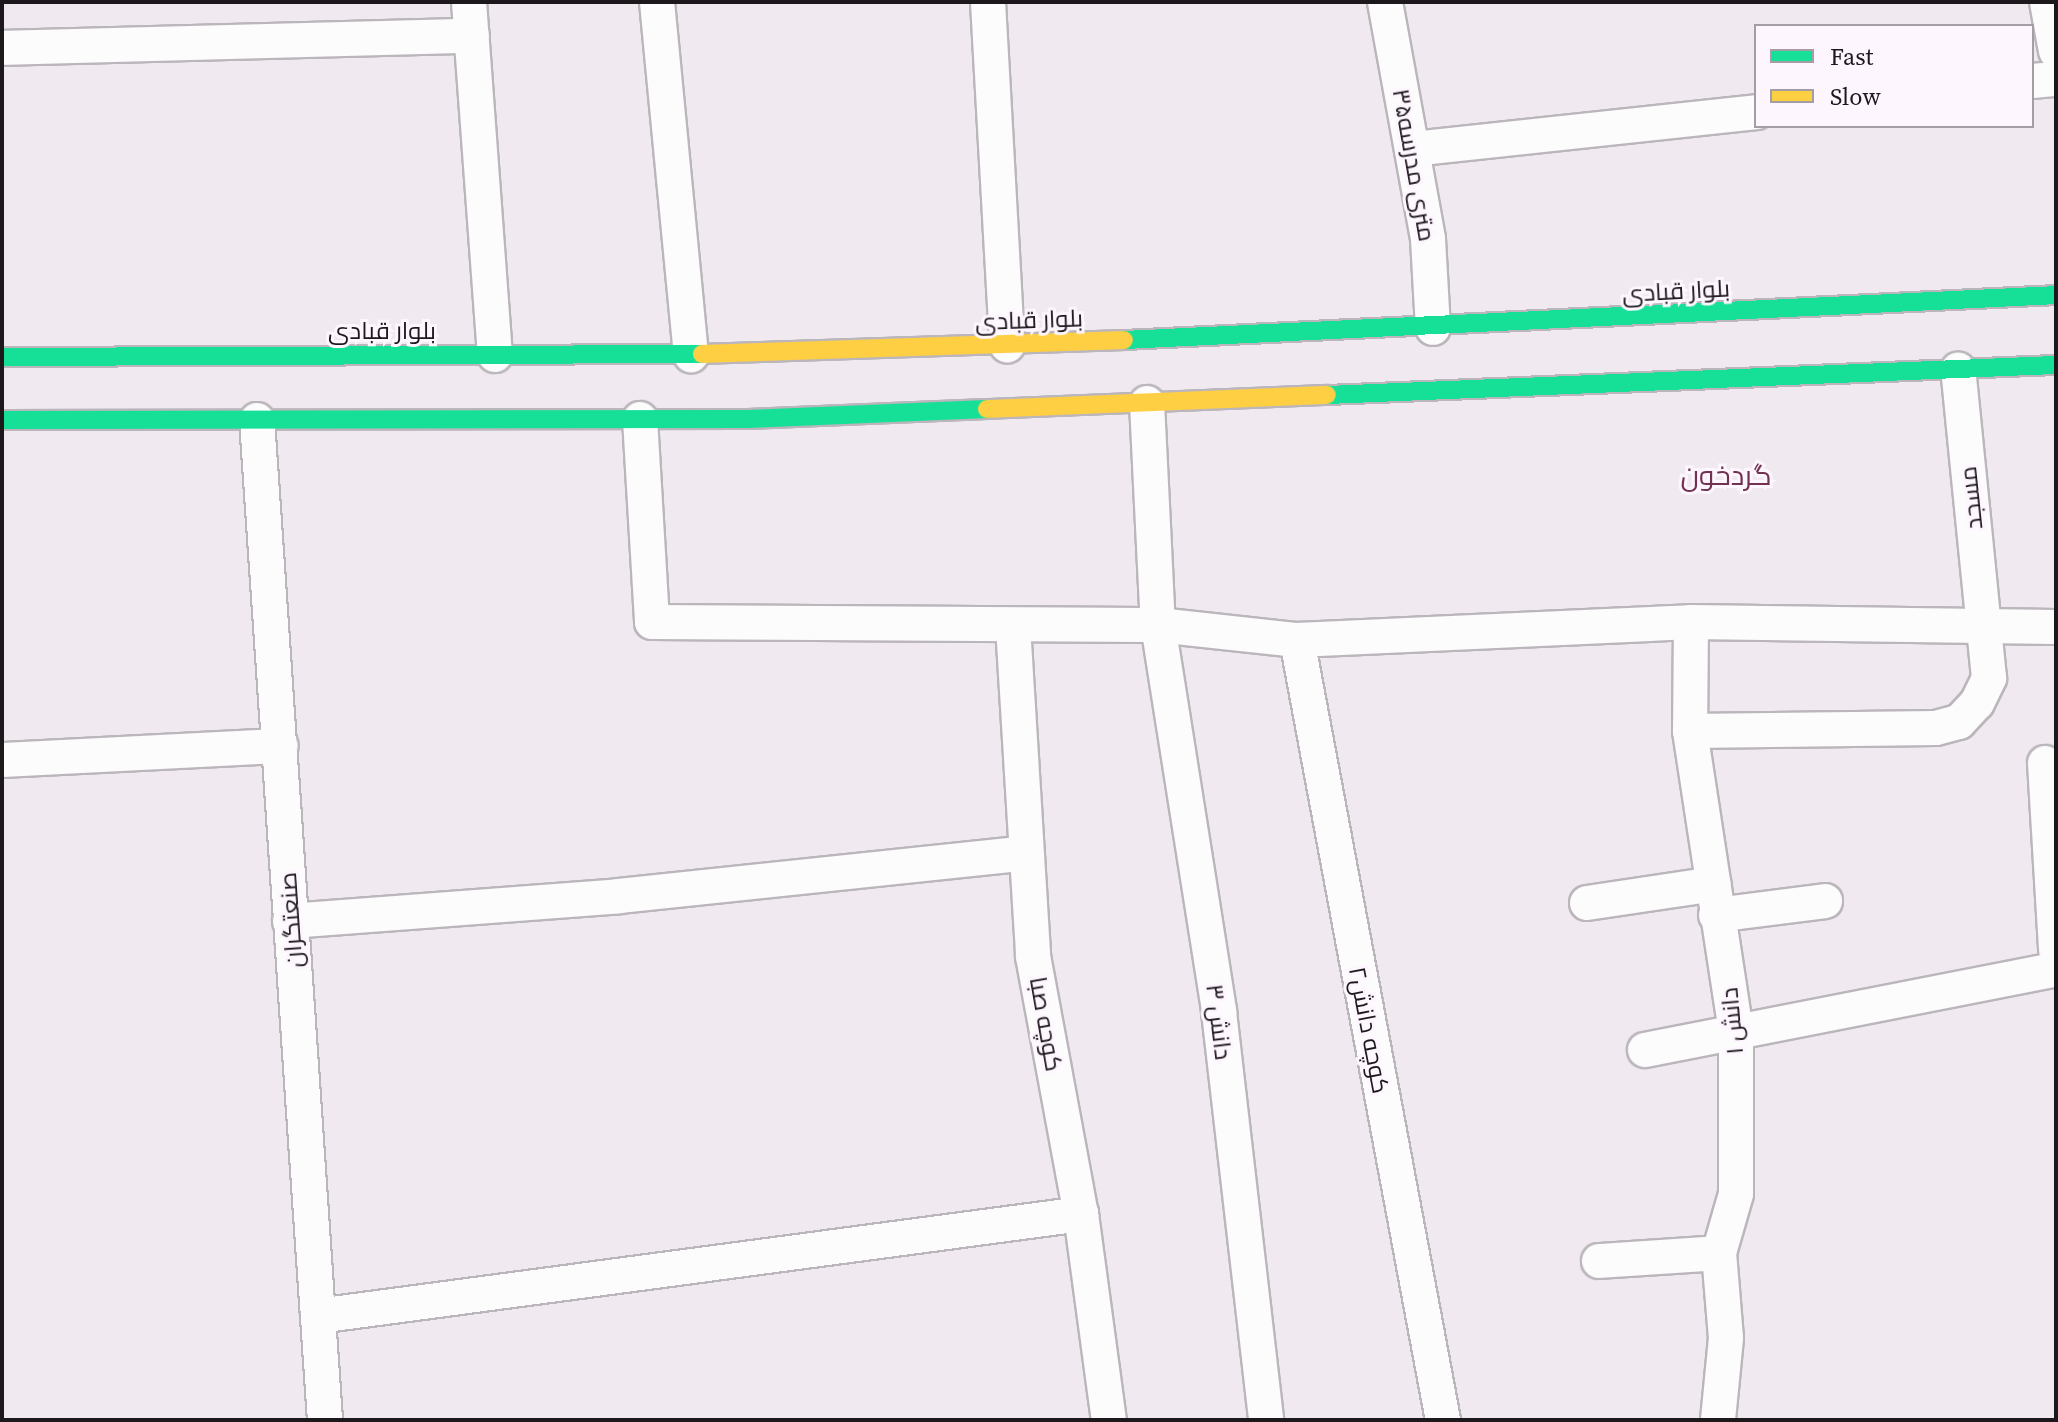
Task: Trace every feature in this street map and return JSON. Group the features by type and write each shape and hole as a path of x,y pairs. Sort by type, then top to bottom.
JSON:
{"street":[{"path":"469,2 495,355"},
{"path":"657,2 691,355"},
{"path":"988,2 1007,345"},
{"name":"۳۵متری مدرسه","path":"1385,2 1428,239 1433,328"},
{"path":"2047,2 2056,51"},
{"path":"2,48 472,36"},
{"path":"2034,81 2056,79"},
{"path":"1412,149 1754,112"},
{"name":"بلوار قبادی","path":"2,357 691,355 749,361 1007,345 1433,328 2056,295"},
{"path":"2,420 748,419 2056,365"},
{"name":"مسجد","path":"1690,731 1936,728 1959,722 1989,678 1958,370"},
{"path":"748,419 749,393"},
{"name":"دانش ۳","path":"1147,403 1158,625 1219,1012 1266,1420"},
{"path":"640,419 652,622 1158,625 1297,640 1691,622 2056,627"},
{"name":"صنعتگران","path":"257,420 325,1420"},
{"name":"دانش ۱","path":"1691,622 1690,731 1736,1031 1736,1194 1719,1253 1726,1338 1718,1420"},
{"name":"کوچه صبا","path":"1013,626 1033,956 1081,1214 1109,1420"},
{"name":"کوچه دانش۲","path":"1297,640 1443,1420"},
{"path":"2,760 281,746"},
{"path":"2045,763 2055,939"},
{"path":"290,921 619,896 1026,853"},
{"path":"1587,903 1825,901"},
{"path":"1645,1050 2056,969"},
{"path":"318,1316 1081,1214"},
{"path":"1599,1261 1719,1253"}],"traffic: fast":[{"path":"1124,340 2056,295"},
{"path":"2,357 702,354"},
{"path":"1327,395 2056,365"},
{"path":"2,420 748,419 987,409"}],"traffic: slow":[{"path":"702,354 1124,340"},
{"path":"987,409 1327,395"}],"district":[{"name":"گردخون","path":"1726,475"}]}
